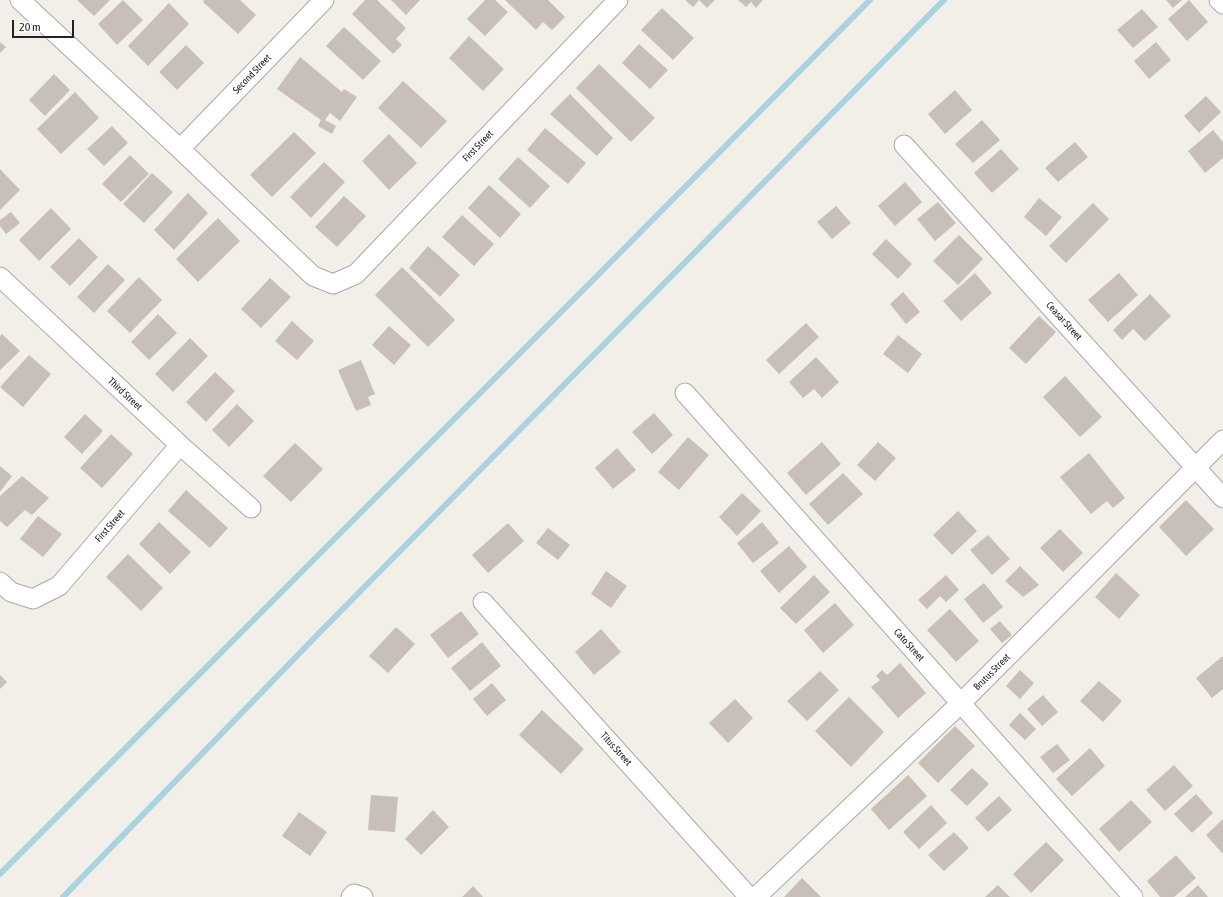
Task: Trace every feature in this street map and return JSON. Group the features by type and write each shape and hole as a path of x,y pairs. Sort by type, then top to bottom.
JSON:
{"street":[{"path":"20,0 180,149"},
{"name":"Second Street","path":"180,149 324,0"},
{"name":"First Street","path":"180,149 313,276 333,284 356,274 618,0"},
{"path":"1219,0 1223,4"},
{"name":"Ceasar Street","path":"904,145 1223,498"},
{"name":"Third Street","path":"0,277 180,445 251,508"},
{"name":"Cato Street","path":"685,393 1133,897"},
{"name":"Brutus Street","path":"756,897 961,703 1223,440"},
{"name":"First Street","path":"0,582 11,592 33,599 59,586 180,445"},
{"name":"Titus Street","path":"483,602 749,897"},
{"path":"351,897 354,894 363,897"}],"building":[{"path":"77,0 110,0 94,16"},
{"path":"123,0 143,20 117,45 98,24"},
{"path":"204,0 240,0 256,15 238,34 203,2"},
{"path":"365,0 377,0 406,28 396,39 402,45 393,54 352,14"},
{"path":"391,0 420,0 406,15"},
{"path":"485,0 495,0 508,12 485,36 467,19"},
{"path":"505,0 548,0 565,17 552,30 543,22 536,30"},
{"path":"685,0 699,0 693,7"},
{"path":"699,0 715,0 707,8"},
{"path":"738,0 763,0 756,8 751,2 746,7"},
{"path":"1166,0 1182,0 1173,8"},
{"path":"1189,0 1208,22 1187,41 1168,19"},
{"path":"169,3 189,24 148,66 128,46"},
{"path":"662,8 694,38 673,60 641,30"},
{"path":"1142,9 1158,27 1133,48 1117,30"},
{"path":"344,27 381,61 363,80 326,46"},
{"path":"469,36 504,69 483,91 449,58"},
{"path":"0,42 6,47 0,53"},
{"path":"1156,42 1171,60 1149,79 1134,61"},
{"path":"639,44 668,70 650,89 622,63"},
{"path":"186,45 204,63 177,90 159,72"},
{"path":"300,57 342,92 344,89 357,97 340,121 330,113 325,120 336,126 332,134 318,126 321,120 277,89"},
{"path":"599,64 655,118 631,142 576,88"},
{"path":"54,74 70,90 45,116 29,100"},
{"path":"403,81 447,121 421,148 378,108"},
{"path":"955,90 972,110 945,134 928,114"},
{"path":"75,92 99,118 61,154 37,129"},
{"path":"570,94 613,138 597,156 550,114"},
{"path":"1206,96 1221,112 1199,133 1184,116"},
{"path":"982,120 1000,140 973,163 955,144"},
{"path":"112,126 128,143 104,166 87,149"},
{"path":"545,128 586,163 568,184 527,150"},
{"path":"1213,130 1223,142 1223,158 1205,173 1188,151"},
{"path":"294,132 316,153 272,197 250,175"},
{"path":"389,134 417,163 389,190 362,161"},
{"path":"1075,142 1088,157 1058,182 1045,168"},
{"path":"1001,149 1019,169 992,193 974,173"},
{"path":"130,155 149,174 121,202 102,184"},
{"path":"518,157 550,186 530,208 498,179"},
{"path":"324,162 345,182 311,218 290,197"},
{"path":"0,169 20,190 0,210"},
{"path":"152,173 173,192 144,223 123,204"},
{"path":"905,182 922,202 895,226 878,206"},
{"path":"489,185 521,214 500,238 468,208"},
{"path":"188,193 208,213 174,250 154,230"},
{"path":"344,196 366,216 337,247 315,227"},
{"path":"1039,198 1062,217 1046,236 1024,217"},
{"path":"938,202 956,223 935,241 917,219"},
{"path":"1093,203 1109,219 1066,263 1049,246"},
{"path":"836,206 851,223 832,239 817,222"},
{"path":"51,208 71,229 39,261 19,240"},
{"path":"11,212 20,223 6,234 0,226 0,220"},
{"path":"462,215 494,244 474,266 442,237"},
{"path":"218,218 240,241 198,282 176,259"},
{"path":"959,235 983,259 958,285 933,261"},
{"path":"79,238 98,257 70,286 50,267"},
{"path":"886,239 912,264 898,279 872,254"},
{"path":"428,246 460,275 440,297 409,268"},
{"path":"108,264 125,280 94,313 77,297"},
{"path":"402,267 455,320 428,347 375,295"},
{"path":"975,273 992,293 961,321 943,301"},
{"path":"1119,273 1138,295 1108,322 1088,300"},
{"path":"139,277 162,300 130,333 107,311"},
{"path":"270,278 291,297 261,328 241,309"},
{"path":"903,292 920,312 906,324 890,304"},
{"path":"1150,294 1171,316 1145,341 1133,329 1122,340 1113,330"},
{"path":"158,314 177,333 149,360 131,342"},
{"path":"1039,316 1056,332 1026,364 1009,348"},
{"path":"292,321 314,341 297,360 275,341"},
{"path":"806,323 819,337 779,374 766,360"},
{"path":"389,326 411,345 394,365 372,345"},
{"path":"2,334 20,351 0,370 0,336"},
{"path":"898,335 922,354 908,373 883,354"},
{"path":"190,338 208,356 173,392 155,374"},
{"path":"29,355 51,374 23,407 0,387"},
{"path":"816,357 839,382 822,398 814,389 803,398 789,382"},
{"path":"361,360 375,394 368,397 371,405 356,411 338,370"},
{"path":"215,372 235,391 206,422 186,402"},
{"path":"1065,376 1102,417 1080,437 1043,397"},
{"path":"237,404 254,421 229,447 212,430"},
{"path":"654,413 673,435 652,454 632,432"},
{"path":"85,414 103,431 82,454 64,437"},
{"path":"111,434 133,454 102,488 80,468"},
{"path":"688,437 709,455 679,490 658,472"},
{"path":"822,442 841,464 806,495 787,473"},
{"path":"878,442 896,458 875,481 857,465"},
{"path":"295,443 323,469 291,502 263,476"},
{"path":"617,448 636,470 613,489 595,468"},
{"path":"1089,453 1125,498 1113,508 1107,501 1091,514 1060,477"},
{"path":"0,466 12,476 0,492"},
{"path":"843,473 863,494 828,525 809,504"},
{"path":"22,476 49,498 32,515 25,510 7,527 0,521 0,496"},
{"path":"186,490 228,528 210,548 168,511"},
{"path":"742,493 761,511 737,536 719,517"},
{"path":"1186,500 1214,529 1186,556 1159,527"},
{"path":"958,511 977,531 952,555 933,535"},
{"path":"38,516 62,534 43,557 20,539"},
{"path":"159,522 191,552 170,574 139,544"},
{"path":"762,522 779,543 753,563 737,543"},
{"path":"508,523 524,541 488,573 472,555"},
{"path":"548,528 570,545 558,560 536,543"},
{"path":"1060,529 1083,553 1063,572 1040,548"},
{"path":"988,535 1010,559 992,575 970,550"},
{"path":"789,546 807,567 779,593 760,571"},
{"path":"128,554 163,588 141,611 106,577"},
{"path":"1020,566 1039,585 1023,597 1005,581"},
{"path":"606,571 627,586 611,608 591,594"},
{"path":"1116,573 1140,595 1119,619 1095,597"},
{"path":"814,575 830,592 796,624 780,608"},
{"path":"946,575 959,590 946,602 940,596 927,609 918,600"},
{"path":"984,583 1003,607 983,623 964,599"},
{"path":"835,603 854,625 823,653 804,630"},
{"path":"950,609 979,641 956,662 927,630"},
{"path":"461,611 479,634 448,658 430,635"},
{"path":"1000,621 1012,635 1002,643 990,629"},
{"path":"396,627 415,644 388,673 369,656"},
{"path":"601,629 621,652 594,675 575,652"},
{"path":"482,642 501,666 470,691 451,668"},
{"path":"1223,656 1223,689 1212,698 1196,678"},
{"path":"900,663 926,693 898,718 871,687 880,680 876,676 882,670 887,675"},
{"path":"1020,670 1034,683 1020,699 1006,686"},
{"path":"820,671 839,690 807,721 787,701"},
{"path":"0,675 7,682 0,689"},
{"path":"1099,681 1122,701 1103,722 1080,701"},
{"path":"492,683 506,700 487,716 473,699"},
{"path":"1043,695 1058,712 1042,726 1027,709"},
{"path":"849,697 884,732 851,767 815,731"},
{"path":"735,699 753,718 728,743 709,723"},
{"path":"542,710 584,749 561,774 519,735"},
{"path":"1020,713 1036,729 1025,740 1009,725"},
{"path":"955,726 975,746 938,783 918,763"},
{"path":"1057,744 1070,760 1053,773 1040,757"},
{"path":"1090,748 1105,766 1072,796 1056,779"},
{"path":"1174,765 1193,786 1165,811 1146,790"},
{"path":"972,768 989,784 967,806 950,790"},
{"path":"908,775 927,796 889,830 871,809"},
{"path":"1196,794 1213,813 1192,833 1174,814"},
{"path":"371,795 398,797 395,832 368,830"},
{"path":"999,796 1012,810 988,832 975,818"},
{"path":"1131,800 1152,822 1119,852 1099,829"},
{"path":"931,805 947,823 919,849 903,832"},
{"path":"433,810 449,827 421,855 405,839"},
{"path":"299,812 327,832 310,856 282,836"},
{"path":"1223,819 1223,854 1206,835"},
{"path":"954,832 969,848 944,871 928,855"},
{"path":"1046,842 1064,860 1031,893 1013,874"},
{"path":"1176,855 1196,878 1174,897 1160,897 1147,881"},
{"path":"802,878 821,897 784,897"},
{"path":"998,885 1010,897 985,897"},
{"path":"1198,885 1208,897 1185,897"},
{"path":"473,886 483,897 462,897"}],"waterway":[{"path":"0,874 593,280 870,0"},
{"path":"63,897 323,629 944,0"}]}
